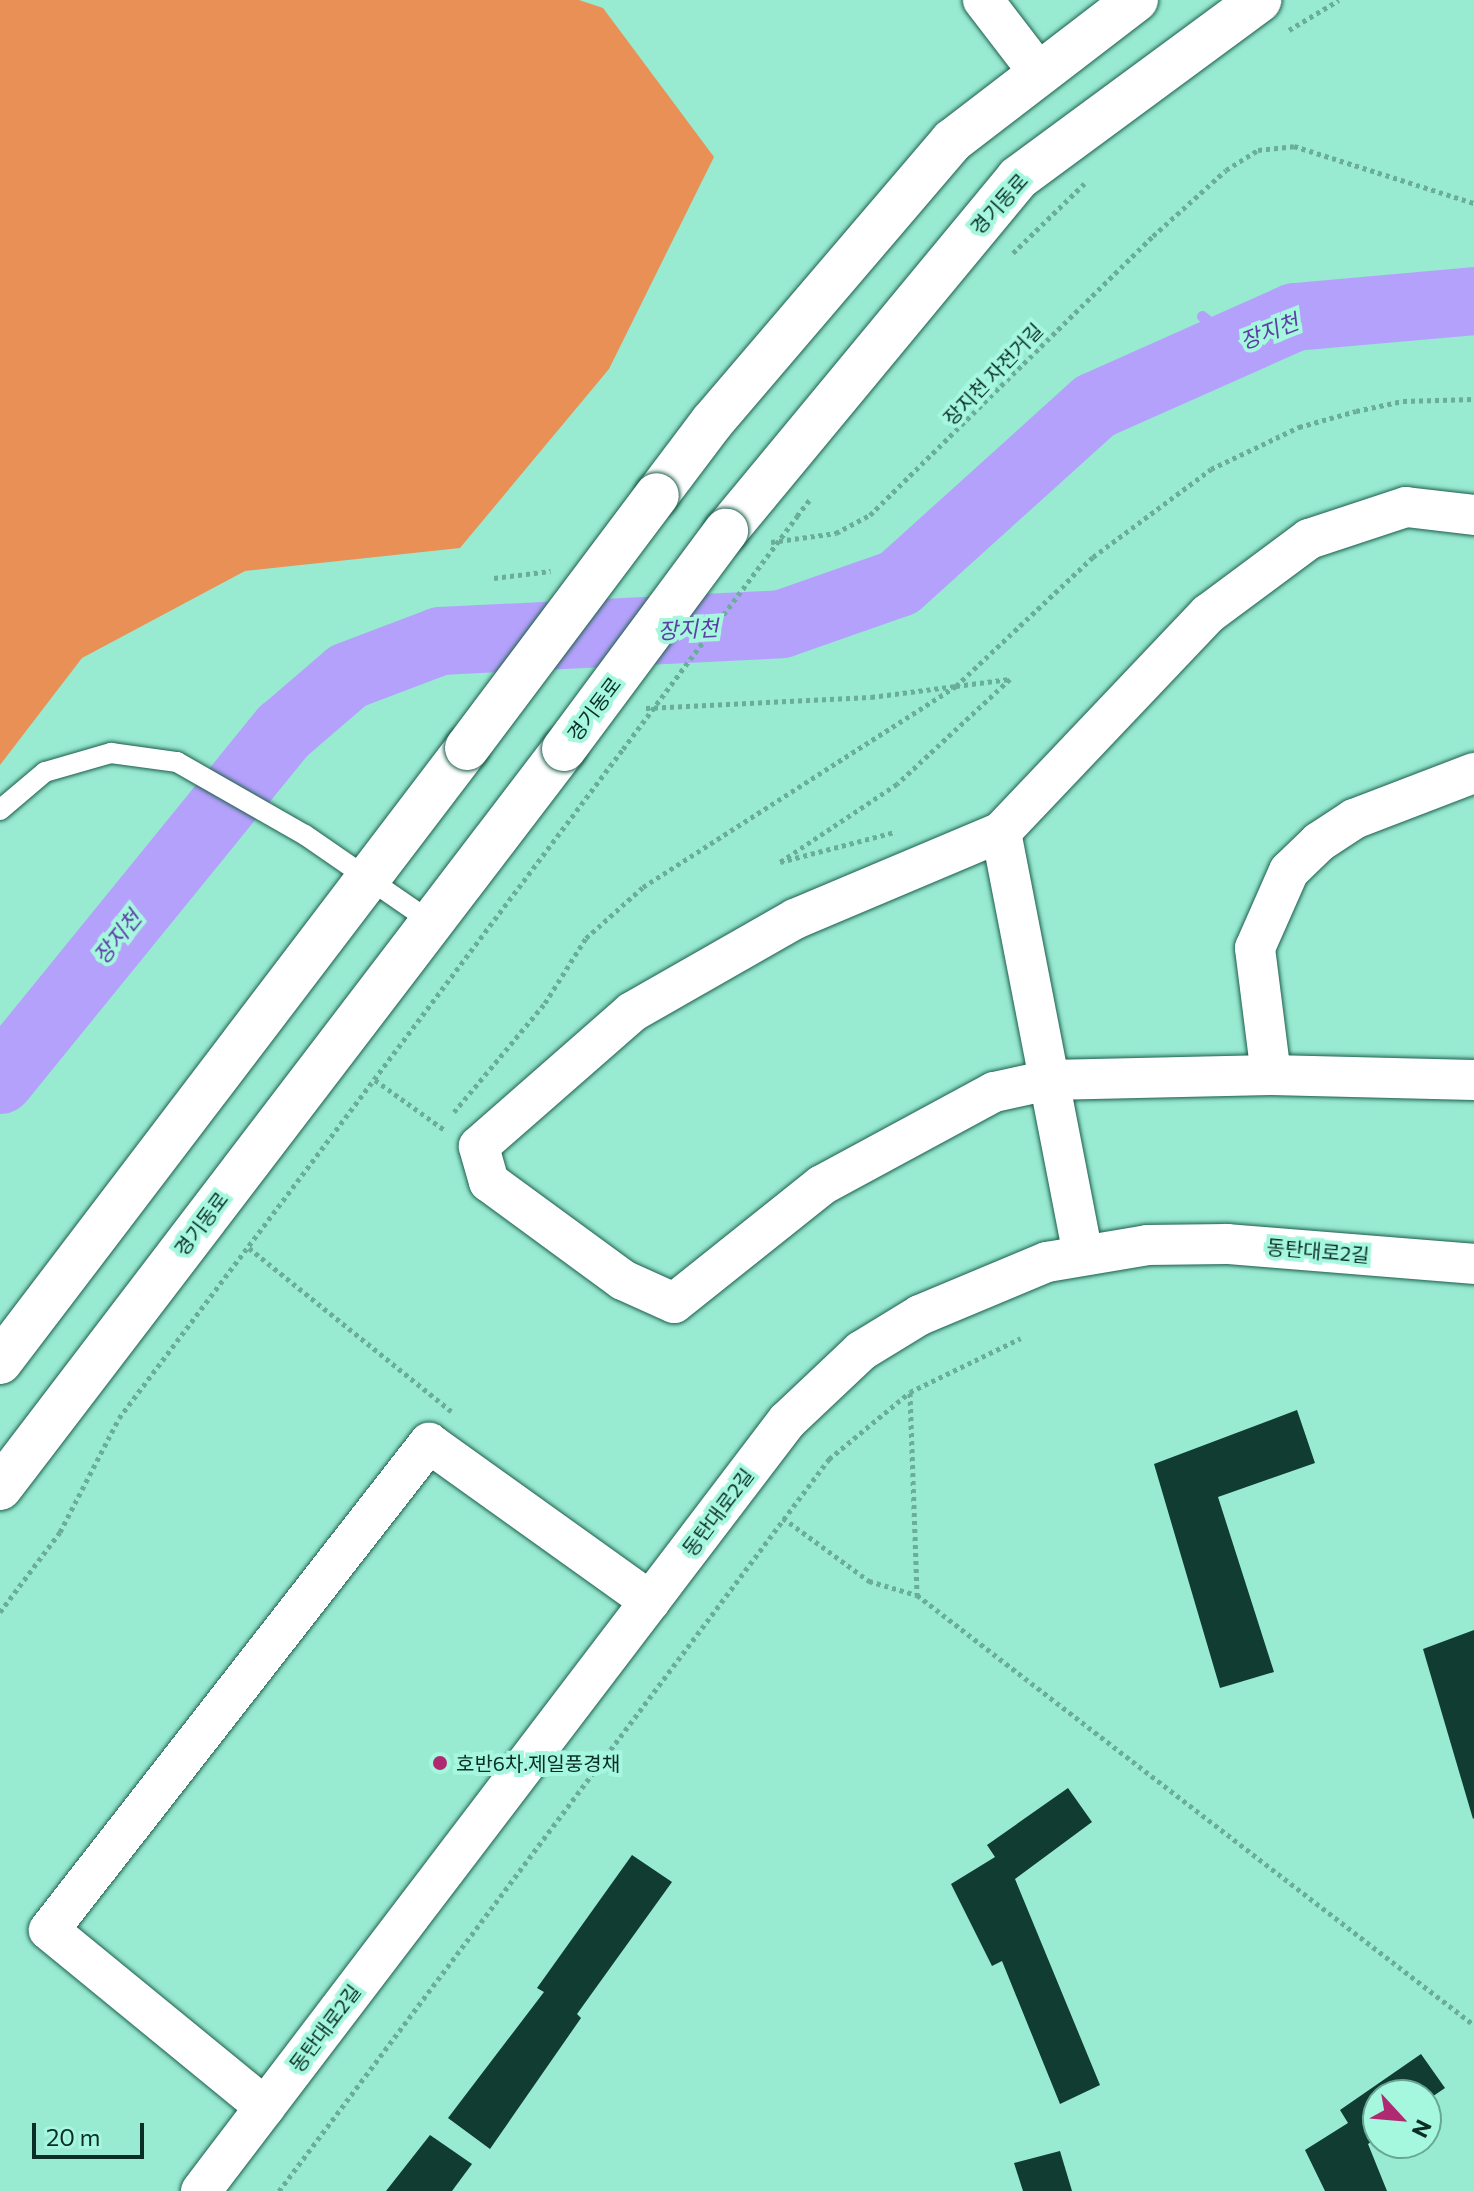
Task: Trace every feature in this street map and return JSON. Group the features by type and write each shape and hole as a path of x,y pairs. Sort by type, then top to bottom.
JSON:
{"main road":[{"path":"0,1362 371,879 712,422 952,141 1136,0"},
{"name":"경기동로","path":"0,1488 564,749 742,537 1018,178 1272,16"}],"street":[{"path":"983,0 1039,73"},
{"path":"1474,515 1406,507 1309,539 1208,614 1001,832 795,919 632,1012 479,1146 489,1182 623,1280 674,1303 822,1185 994,1092 1049,1080 1271,1075 1474,1080"},
{"path":"1271,1075 1255,948 1289,871 1319,842 1354,819 1474,773"},
{"path":"1001,832 1083,1255"},
{"name":"동탄대로2길","path":"201,2191 787,1421 861,1351 920,1315 1047,1262 1147,1245 1227,1244 1474,1264"},
{"path":"265,2107 49,1930 429,1443 650,1601"}],"lane":[{"path":"0,810 45,772 111,753 177,762 305,835 431,922"}],"path":[{"path":"1272,16 1339,0"},
{"name":"장지천 자전거길","path":"742,537 836,533 870,515 1153,236 1226,170 1258,150 1294,146 1474,203"},
{"path":"1009,257 1093,176"},
{"path":"375,1080 440,1128 545,1003 586,938 643,887 956,686 1103,548 1211,469 1299,427 1356,411 1403,401 1474,399"},
{"path":"0,1612 60,1532 119,1418 814,493"},
{"path":"494,578 556,570"},
{"path":"630,709 871,697 1010,679 897,784 780,862 897,831"},
{"path":"249,1248 453,1408 429,1443"},
{"path":"279,2191 829,1459 910,1392 1021,1338"},
{"path":"910,1392 917,1595"},
{"path":"783,1518 869,1581 917,1595 1474,2025"}],"shaded area":[{"path":"0,0 579,0 603,8 714,157 609,369 460,548 245,571 82,658 0,765"}],"building":[{"path":"1297,1410 1315,1463 1218,1497 1274,1672 1220,1688 1154,1464"},
{"path":"1474,1630 1474,1818 1473,1819 1423,1649"},
{"path":"1068,1788 1092,1822 1015,1879 1100,2085 1060,2104 1002,1961 992,1966 951,1884 995,1857 987,1845"},
{"path":"632,1855 672,1882 577,2014 581,2018 490,2149 448,2118 544,1992 537,1988"},
{"path":"1421,2054 1439,2079 1385,2079"},
{"path":"1362,2095 1362,2159 1374,2159 1387,2191 1325,2191 1305,2150 1348,2123 1340,2110"},
{"path":"430,2135 472,2164 452,2191 386,2191"},
{"path":"1060,2151 1072,2191 1023,2191 1014,2163"}],"waterway":[{"name":"장지천","path":"0,1080 284,731 348,676 440,641 782,624 899,583 1095,406 1295,317 1474,301"},
{"path":"1202,316 1236,343"}],"place":[{"name":"호반6차.제일풍경채","path":"440,1763"}]}
